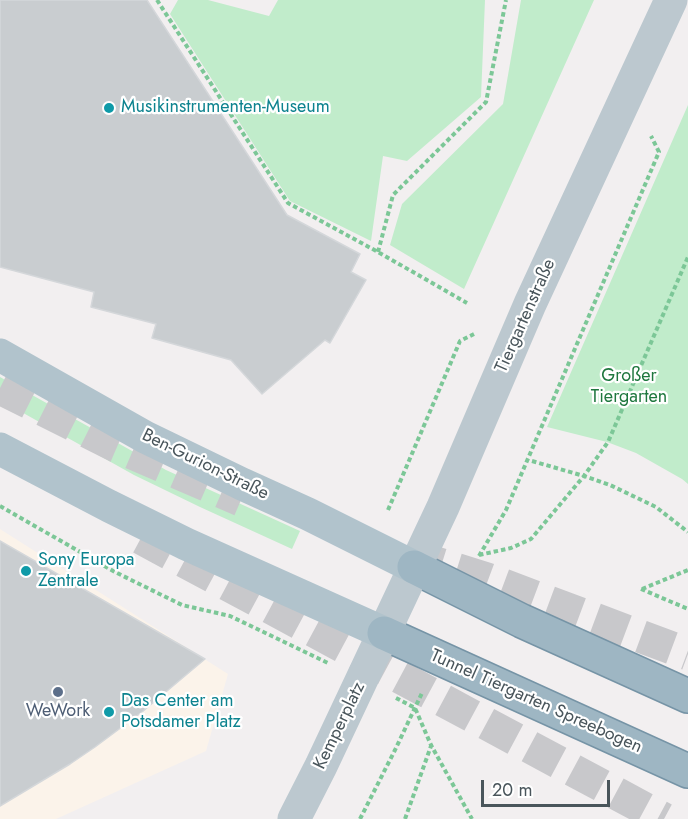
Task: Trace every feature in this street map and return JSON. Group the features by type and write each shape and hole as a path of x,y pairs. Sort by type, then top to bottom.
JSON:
{"highway":[{"path":"414,567 513,617 688,696"},
{"name":"Tunnel Tiergarten Spreebogen","path":"384,633 688,771"}],"main road":[{"name":"Tiergartenstraße","path":"384,633 455,481 530,304 671,0"},
{"name":"Ben-Gurion-Straße","path":"0,355 145,437 414,567"},
{"path":"0,449 186,544 384,633"},
{"name":"Kemperplatz","path":"294,819 384,633"}],"path":[{"path":"157,0 288,203 467,303"},
{"path":"378,252 393,195 486,102 506,0"},
{"path":"629,93 659,152 506,510 480,555 511,548 531,538 584,476 608,442 688,257"},
{"path":"532,461 610,485 656,507 688,532"},
{"path":"0,506 115,573 182,605 230,615 256,627"},
{"path":"688,570 642,589 688,609"},
{"path":"415,708 431,745 472,819"},
{"path":"405,819 431,745"},
{"path":"360,819 395,750"}],"shaded area":[{"name":"Das Center am Potsdamer Platz","path":"0,529 228,674 206,751 56,819 0,819"}],"green space":[{"path":"178,0 208,0 269,16 278,0 485,0 481,97 407,161 383,156 371,241 290,201 170,14"},
{"path":"521,0 594,0 464,289 390,245 402,204 503,104"},
{"name":"Großer Tiergarten","path":"688,105 688,484 636,453 607,442 547,427"},
{"path":"0,377 166,470 300,531 292,549 134,475 0,400"}],"building":[{"name":"Musikinstrumenten-Museum","path":"0,0 147,0 287,215 360,254 351,272 366,280 330,343 325,340 262,394 231,360 152,338 156,324 91,307 94,292 0,267"},
{"name":"Das Center am Potsdamer Platz","path":"0,541 205,659 142,712 95,747 0,806"}],"tunnel":[{"path":"0,388 116,446 241,500"},
{"path":"141,538 664,819"},
{"path":"410,555 487,579 688,654"}],"place":[{"name":"Musikinstrumenten-Museum","path":"109,108"},
{"name":"Sony Europa Zentrale","path":"26,571"},
{"name":"WeWork","path":"58,692"},
{"name":"Das Center am Potsdamer Platz","path":"109,712"}]}
